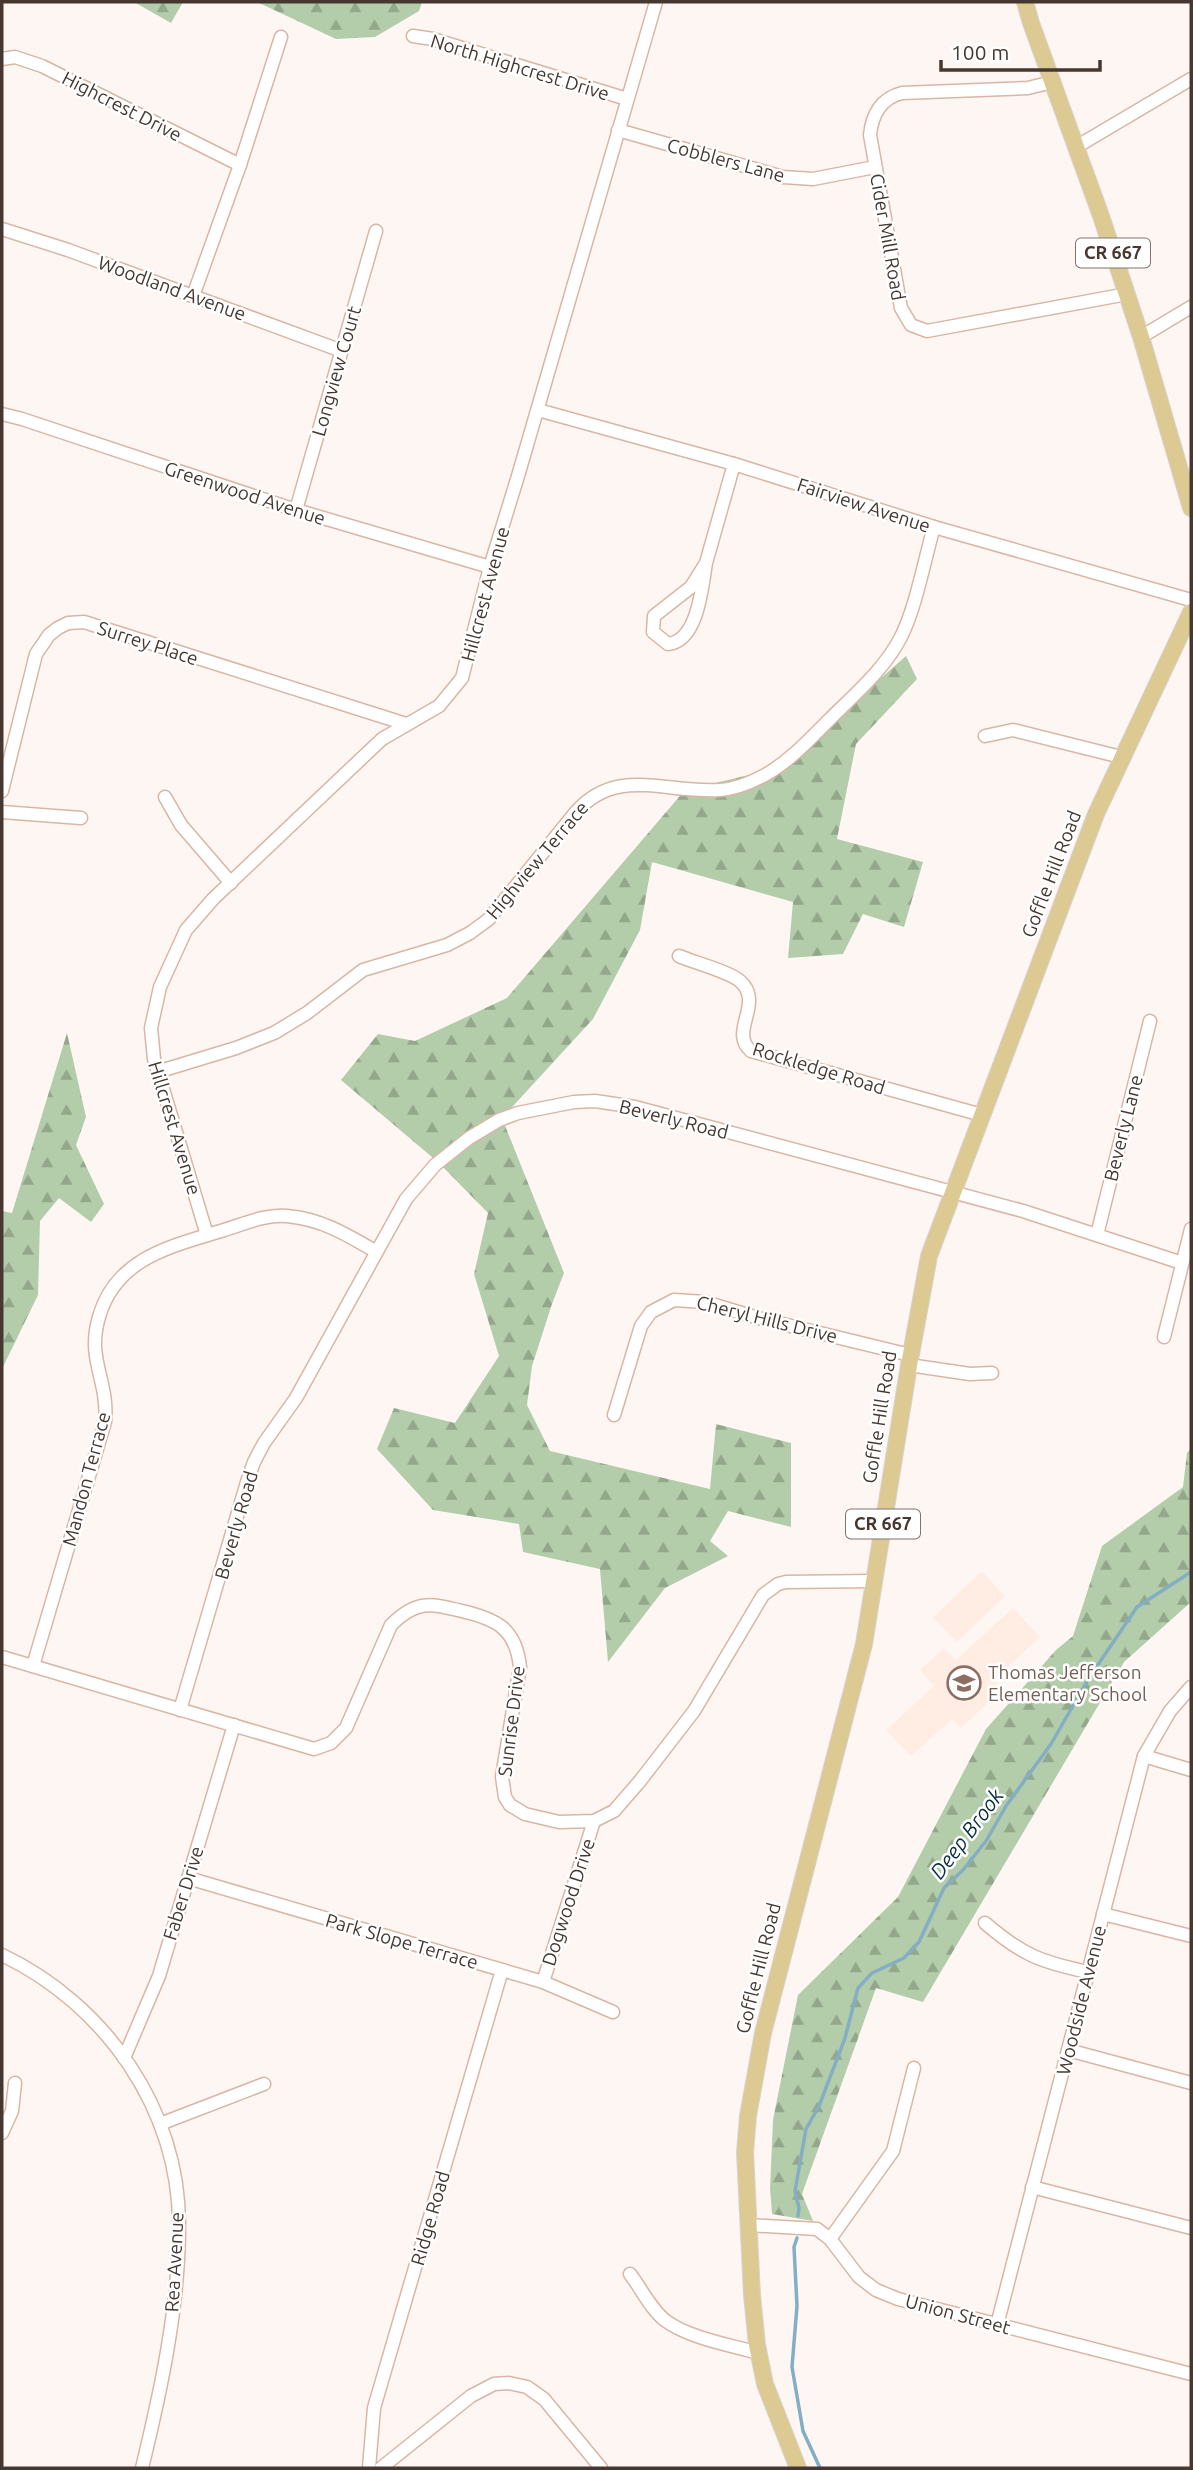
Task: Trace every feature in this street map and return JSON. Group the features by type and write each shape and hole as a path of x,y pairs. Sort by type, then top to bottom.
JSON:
{"main road":[{"name":"CR 667","path":"1025,2 1127,294 1191,508"},
{"name":"Goffle Hill Road","path":"798,2468 769,2394 758,2353 745,2152 748,2116 763,2033 864,1644 909,1360 929,1256 1096,814 1191,612"}],"street":[{"name":"Hillcrest Avenue","path":"207,1236 157,1072 151,1028 160,986 178,945 194,918 382,738 439,706 462,678 490,567 656,2"},
{"name":"North Highcrest Drive","path":"413,36 433,39 627,99"},
{"path":"193,296 240,165 281,37"},
{"name":"Highcrest Drive","path":"2,59 15,57 42,66 240,165"},
{"path":"1076,147 1191,79"},
{"name":"Cider Mill Road","path":"1052,82 1028,88 896,94 881,106 871,125 870,135 901,308 905,317 918,329 933,330 1127,294"},
{"name":"Cobblers Lane","path":"618,130 783,177 813,178 875,167"},
{"name":"Woodland Avenue","path":"2,229 75,252 342,351"},
{"name":"Longview Court","path":"296,510 376,231"},
{"path":"1141,337 1191,307"},
{"name":"Fairview Avenue","path":"538,410 734,464 933,527 1191,600"},
{"name":"Greenwood Avenue","path":"2,414 296,510 490,567"},
{"path":"706,563 691,587 654,616 653,632 657,638 668,644 676,643 684,637 692,623 700,601 706,563 734,464"},
{"name":"Highview Terrace","path":"157,1072 236,1048 274,1033 307,1013 363,970 447,945 470,933 489,919 575,813 599,792 618,786 644,785 721,790 755,780 777,767 872,678 890,655 907,624 933,527"},
{"name":"Surrey Place","path":"2,790 36,654 49,635 58,628 77,622 406,724"},
{"path":"985,736 1013,730 1121,757"},
{"path":"165,797 181,825 231,883"},
{"path":"2,812 81,818"},
{"name":"Rockledge Road","path":"679,956 733,976 745,987 750,1005 743,1036 744,1043 751,1051 982,1115"},
{"name":"Beverly Lane","path":"1097,1235 1150,1021"},
{"name":"Beverly Road","path":"180,1710 247,1482 264,1443 296,1398 393,1218 420,1181 469,1138 499,1120 518,1113 574,1102 595,1101 635,1107 1042,1216 1182,1263"},
{"name":"Mandon Terrace","path":"33,1666 105,1422 105,1388 95,1360 94,1348 99,1315 118,1281 134,1265 157,1251 257,1220 284,1216 327,1224 375,1251"},
{"path":"1164,1337 1191,1229"},
{"name":"Cheryl Hills Drive","path":"614,1415 641,1326 651,1312 683,1298 909,1360 970,1374 992,1373"},
{"path":"594,1822 614,1811 694,1711 763,1595 770,1588 786,1582 874,1581"},
{"name":"Sunrise Drive","path":"2,1657 314,1749 331,1744 345,1728 391,1625 410,1609 420,1605 441,1605 491,1619 503,1627 515,1644 520,1667 502,1777 502,1787 510,1805 525,1814 559,1822 594,1822"},
{"name":"Woodside Avenue","path":"998,2325 1144,1756 1170,1711 1191,1687"},
{"name":"Faber Drive","path":"124,2058 159,1976 234,1726"},
{"path":"1144,1756 1191,1770"},
{"name":"Dogwood Drive","path":"543,1982 594,1822"},
{"name":"Park Slope Terrace","path":"188,1878 543,1982 613,2012"},
{"path":"1103,1914 1191,1936"},
{"path":"985,1923 1029,1956 1088,1972"},
{"name":"Rea Avenue","path":"2,1955 44,1978 80,2006 109,2037 142,2087 160,2124 170,2159 179,2224 177,2270 167,2350 142,2468"},
{"name":"Ridge Road","path":"369,2468 374,2408 502,1970"},
{"path":"1068,2050 1191,2083"},
{"path":"748,2225 807,2227 830,2239 893,2151 914,2068"},
{"path":"2,2133 12,2111 15,2084"},
{"path":"160,2124 264,2084"},
{"path":"1032,2187 1191,2228"},
{"name":"Union Street","path":"830,2239 859,2277 876,2290 898,2299 1191,2374"},
{"path":"630,2274 664,2320 695,2334 758,2353"},
{"path":"381,2468 471,2396 494,2384 509,2383 527,2387 544,2399 601,2468"}],"shaded area":[{"path":"982,1571 1005,1596 957,1642 933,1617"},
{"name":"Thomas Jefferson Elementary School","path":"1013,1608 1040,1637 994,1680 1002,1690 961,1728 952,1719 911,1756 886,1730 934,1686 920,1670 944,1648 956,1660"}],"green space":[{"path":"134,2 183,2 171,23"},
{"path":"257,2 422,2 419,11 375,37 336,39"},
{"path":"906,656 917,679 856,744 837,839 923,862 904,927 863,914 843,954 788,958 793,902 652,862 640,930 593,1019 502,1118 564,1273 532,1366 527,1405 550,1451 710,1489 716,1424 791,1443 791,1527 728,1511 710,1541 728,1556 665,1588 608,1662 600,1569 523,1552 519,1524 433,1510 377,1449 394,1408 455,1423 499,1356 474,1274 488,1213 439,1163 341,1080 378,1034 415,1041 507,998 685,790 779,768"},
{"path":"67,1033 86,1117 76,1145 104,1204 91,1222 59,1198 40,1221 38,1295 2,1369 2,1211 12,1213"},
{"path":"1191,1448 1191,1602 1124,1662 923,2002 876,1988 802,2194 813,2221 772,2214 770,2188 773,2120 798,1995 898,1897 986,1729 1056,1650 1073,1636 1102,1546 1183,1487 1187,1453"}],"waterway":[{"name":"Deep Brook","path":"798,2216 795,2191 806,2129 819,2106 845,2038 858,1988 872,1973 904,1958 919,1942 944,1888 963,1870 986,1841 1006,1806 1051,1744 1089,1678 1137,1607 1191,1572"},
{"name":"Deep Brook","path":"797,2238 794,2247 797,2306 792,2367 803,2431 820,2468"}],"place":[{"name":"Thomas Jefferson Elementary School","path":"964,1683"}]}
